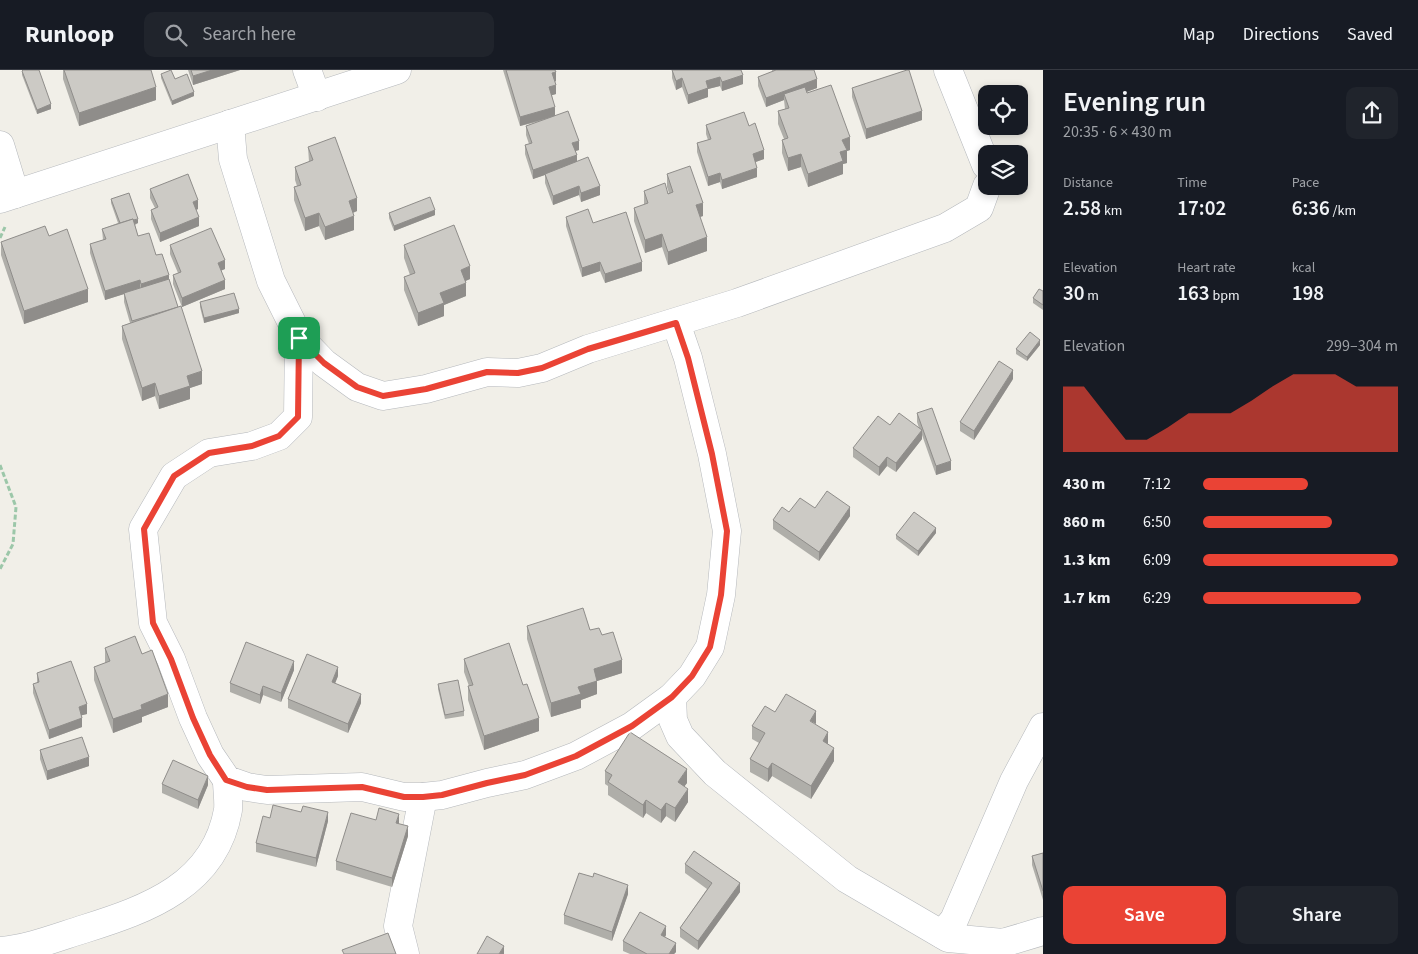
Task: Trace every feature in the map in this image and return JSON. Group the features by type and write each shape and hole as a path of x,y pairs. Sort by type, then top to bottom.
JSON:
{"street":[{"path":"307,70 317,97"},
{"path":"0,145 8,196 397,70"},
{"path":"948,70 978,145"},
{"path":"230,124 233,159 271,281 299,338 324,363 357,387 383,396 426,389 487,372 518,373 542,368 588,349 676,323 945,228 979,208 984,195"},
{"path":"226,780 247,787 267,790 362,787 404,797 442,795 525,775 576,756 632,726 672,697 692,676 710,647 721,595 727,531 712,454 688,358 676,323"},
{"path":"0,951 59,937 117,918 171,895 199,872 215,848 228,809 226,780 210,755 193,718 171,659 153,623 144,529 174,476 209,453 252,446 279,436 298,417 299,338"},
{"path":"672,697 673,720 680,736 715,773 847,879 941,942 1003,943 1043,931"},
{"path":"941,942 954,920 1014,780 1043,727"},
{"path":"405,954 398,926 423,797"}],"path":[{"path":"0,465 16,507 13,544 0,569"}],"building":[{"path":"23,70 39,70 51,104 37,110"},
{"path":"64,70 151,70 156,87 79,113"},
{"path":"171,70 175,79 187,74 194,92 172,101 161,74"},
{"path":"191,70 212,70 193,76"},
{"path":"506,70 555,70 556,72 552,73 556,85 549,87 555,107 520,117"},
{"path":"672,70 741,70 743,75 722,82 720,77 706,81 708,88 688,95 682,78 676,81"},
{"path":"776,70 814,70 817,79 766,98 758,77"},
{"path":"909,70 922,111 866,129 852,88"},
{"path":"831,85 850,137 842,140 847,150 840,152 843,161 808,174 801,154 788,158 782,140 788,138 778,111 789,108 784,94 805,87 807,93"},
{"path":"568,111 579,141 572,143 577,155 533,170 525,145 532,143 526,126"},
{"path":"744,112 749,126 755,123 764,150 753,154 757,168 722,180 720,173 708,177 697,143 711,139 706,125"},
{"path":"335,137 357,198 349,201 354,216 325,227 319,213 305,218 294,187 301,185 295,167 313,160 308,147"},
{"path":"588,157 600,186 581,193 579,186 553,196 545,174"},
{"path":"690,166 703,203 696,205 707,237 668,252 662,234 645,240 634,208 648,203 644,191 665,183 668,194 673,192 667,174"},
{"path":"188,174 198,200 193,202 199,217 160,233 151,210 158,207 150,189"},
{"path":"129,193 138,219 120,223 111,199"},
{"path":"430,197 435,210 394,226 389,213"},
{"path":"588,209 593,223 626,212 642,262 605,274 600,262 582,268 566,217"},
{"path":"133,219 138,236 149,233 156,255 162,254 169,275 141,284 140,280 105,291 90,244 106,239 102,229"},
{"path":"454,225 470,266 461,270 466,283 440,293 444,303 418,313 404,277 415,273 404,245"},
{"path":"45,226 49,236 67,229 88,289 24,311 1,242"},
{"path":"211,228 225,260 218,263 225,280 182,298 173,275 181,272 170,245"},
{"path":"169,279 178,307 132,321 124,293"},
{"path":"1039,289 1043,291 1043,305 1033,298"},
{"path":"234,293 239,309 204,318 200,302"},
{"path":"181,306 202,371 187,376 190,386 159,396 155,383 142,388 122,326"},
{"path":"1030,332 1040,340 1027,357 1016,349"},
{"path":"999,361 1013,370 974,431 960,422"},
{"path":"932,408 951,461 936,466 917,413"},
{"path":"899,413 922,430 896,463 887,457 879,467 853,448 878,416 890,425"},
{"path":"827,491 850,507 819,552 773,520 782,507 789,512 800,498 815,508"},
{"path":"914,512 936,528 918,551 896,535"},
{"path":"583,608 590,630 599,628 602,635 613,632 622,660 594,669 597,681 578,687 581,694 551,703 527,626"},
{"path":"135,636 142,654 152,650 168,694 141,705 142,709 113,719 94,667 110,661 105,648"},
{"path":"246,642 294,661 281,693 263,686 260,695 230,683"},
{"path":"509,643 523,685 527,684 539,718 484,736 468,686 473,685 464,659"},
{"path":"307,654 338,667 332,682 361,694 348,724 288,699"},
{"path":"71,661 87,704 79,707 82,718 49,730 33,684 39,682 37,673"},
{"path":"458,680 464,711 445,715 438,684"},
{"path":"786,694 816,711 810,721 828,732 823,741 834,748 811,786 772,763 768,769 750,759 765,733 752,726 765,706 775,712"},
{"path":"630,732 687,769 678,782 688,789 675,808 666,803 661,810 646,800 643,805 608,782 612,775 605,771"},
{"path":"82,737 89,757 47,771 40,750"},
{"path":"173,760 208,776 198,800 162,784"},
{"path":"273,805 301,812 303,806 328,812 316,858 256,843 263,816 270,818"},
{"path":"379,808 399,814 396,823 408,826 392,878 336,861 351,813 376,820"},
{"path":"694,851 740,883 698,941 680,928 712,883 685,864"},
{"path":"1043,853 1043,891 1032,856"},
{"path":"579,873 593,877 594,873 628,885 612,932 564,915"},
{"path":"640,912 666,926 661,935 676,943 669,954 647,954 623,941"},
{"path":"388,933 396,954 344,954 342,950"},
{"path":"487,936 504,946 499,954 477,954"}],"route":[{"path":"676,323 688,358 712,454 727,531 721,595 710,647 692,676 672,697 632,726 576,756 525,775 442,795 404,797 362,787 267,790 247,787 226,780 210,755 193,718 171,659 153,623 144,529 174,476 209,453 252,446 279,436 298,417 299,338 324,363 357,387 383,396 426,389 459,378 487,372 518,373 542,368 588,349 676,323"}]}
